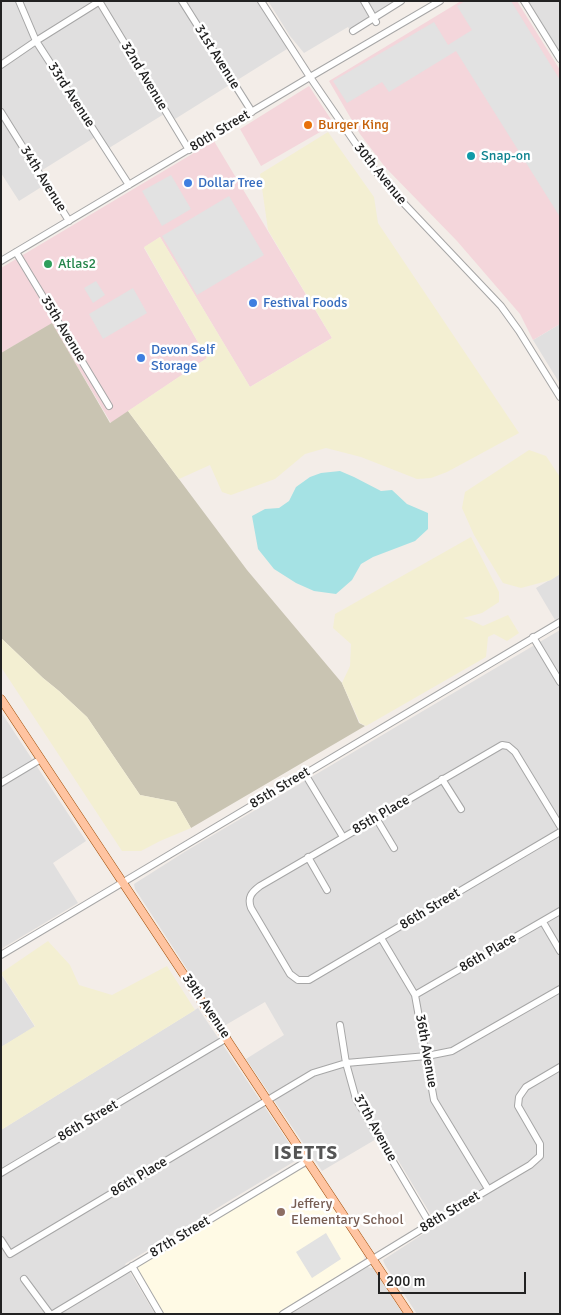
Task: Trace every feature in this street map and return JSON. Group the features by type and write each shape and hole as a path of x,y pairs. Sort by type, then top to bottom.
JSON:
{"main road":[{"name":"39th Avenue","path":"1,699 409,1314"}],"street":[{"name":"33rd Avenue","path":"20,1 36,41 129,185"},
{"name":"31st Avenue","path":"182,1 252,112"},
{"name":"30th Avenue","path":"261,1 369,163 394,193 501,306 560,396"},
{"path":"364,1 375,20"},
{"path":"353,31 375,20 401,1"},
{"name":"80th Street","path":"1,261 440,1"},
{"path":"524,1 560,59"},
{"path":"1,65 100,2"},
{"name":"32nd Avenue","path":"100,2 189,150"},
{"name":"34th Avenue","path":"1,112 69,221"},
{"name":"35th Avenue","path":"16,252 109,406"},
{"name":"85th Street","path":"1,955 560,622"},
{"path":"534,637 560,682"},
{"name":"85th Place","path":"298,980 290,974 249,902 254,891 260,886 308,857 502,745 508,746 515,752 560,826"},
{"path":"1,783 41,759"},
{"path":"305,774 343,837"},
{"path":"442,779 461,809"},
{"path":"376,818 394,848"},
{"name":"86th Street","path":"298,980 309,980 560,832"},
{"path":"308,857 327,890"},
{"name":"86th Place","path":"415,995 560,912"},
{"path":"543,922 560,951"},
{"name":"36th Avenue","path":"381,938 415,995 434,1100 488,1189"},
{"path":"427,1056 452,1051 560,990"},
{"name":"37th Avenue","path":"340,1025 346,1063 356,1099 430,1224"},
{"name":"86th Street","path":"1,1173 227,1038"},
{"name":"86th Place","path":"1,1240 10,1254 313,1073 346,1063 427,1056"},
{"name":"88th Street","path":"283,1314 530,1165 540,1156 540,1144 518,1106 519,1096 526,1087 560,1067"},
{"name":"87th Street","path":"51,1314 307,1161"},
{"path":"132,1266 160,1314"},
{"path":"24,1278 51,1314"}],"shaded area":[{"path":"1,1 258,1 287,49 175,119 169,111 109,148 100,134 36,174 43,186 19,201 1,173"},
{"path":"268,1 395,1 350,30 348,27 304,53 290,36"},
{"path":"461,1 517,1 560,70 560,324 533,340 520,314 457,241 385,167 360,134 329,81"},
{"path":"465,1 511,1 560,80 560,217 456,51 389,92 382,82 347,103 333,81 434,22 448,45 472,30 457,6"},
{"path":"528,1 560,1 560,54"},
{"path":"309,86 334,124 261,166 240,129"},
{"path":"328,132 374,197 378,223 519,433 447,472 431,478 417,479 361,457 326,448 305,454 275,479 231,495 222,492 210,465 179,479 128,411 207,358 144,247 160,237 250,387 332,338 268,230 260,174"},
{"path":"214,141 332,338 250,387 160,237 144,248 207,358 111,423 52,324 1,353 1,268"},
{"path":"171,175 191,209 162,226 142,191"},
{"path":"229,196 264,255 197,295 162,236"},
{"path":"96,281 105,295 93,303 84,288"},
{"path":"133,288 147,313 103,339 89,314"},
{"path":"52,323 110,423 128,411 247,570 342,683 359,723 365,726 191,828 176,802 140,795 87,717 1,638 1,353"},
{"path":"560,324 560,384 533,340"},
{"path":"529,450 546,456 560,477 560,574 551,580 521,588 503,583 474,535 462,508 465,492"},
{"path":"471,537 499,592 499,602 482,613 463,618 483,626 508,615 519,633 507,641 494,634 488,637 486,657 366,726 360,723 342,683 350,666 351,644 333,628 335,614"},
{"path":"560,574 560,617 555,620 536,588"},
{"path":"560,630 560,1314 417,1314 383,1260 437,1225 383,1135 322,1171 246,1059 284,1035 265,1002 224,1026 135,889 134,884 186,851"},
{"path":"1,638 87,717 140,795 176,802 191,828 141,851 122,851 1,667"},
{"path":"1,712 86,841 53,863 78,903 1,949"},
{"path":"48,941 70,965 79,985 112,995 167,966 195,1010 1,1130 1,1047 35,1026 1,973"},
{"path":"1,974 35,1027 1,1047"},
{"path":"198,1008 295,1152 297,1158 295,1161 125,1264 155,1314 1,1314 1,1130"},
{"name":"Jeffery Elementary School","path":"301,1168 307,1169 363,1253 363,1260 276,1314 164,1314 138,1270 139,1265"},
{"path":"326,1233 341,1259 312,1278 296,1252"},
{"path":"367,1267 373,1268 403,1314 291,1314"}],"water":[{"path":"340,471 381,491 392,490 407,504 428,513 428,529 415,541 373,557 361,564 352,580 336,594 314,591 296,583 274,569 258,549 252,516 265,509 279,508 289,501 296,487 310,477 321,473"}],"place":[{"name":"Burger King","path":"308,125"},
{"name":"Snap-on","path":"471,156"},
{"name":"Dollar Tree","path":"188,183"},
{"name":"Atlas2","path":"48,264"},
{"name":"Festival Foods","path":"253,303"},
{"name":"Devon Self Storage","path":"141,358"},
{"name":"Jeffery Elementary School","path":"281,1212"}],"district":[{"name":"ISETTS","path":"306,1154"}]}
